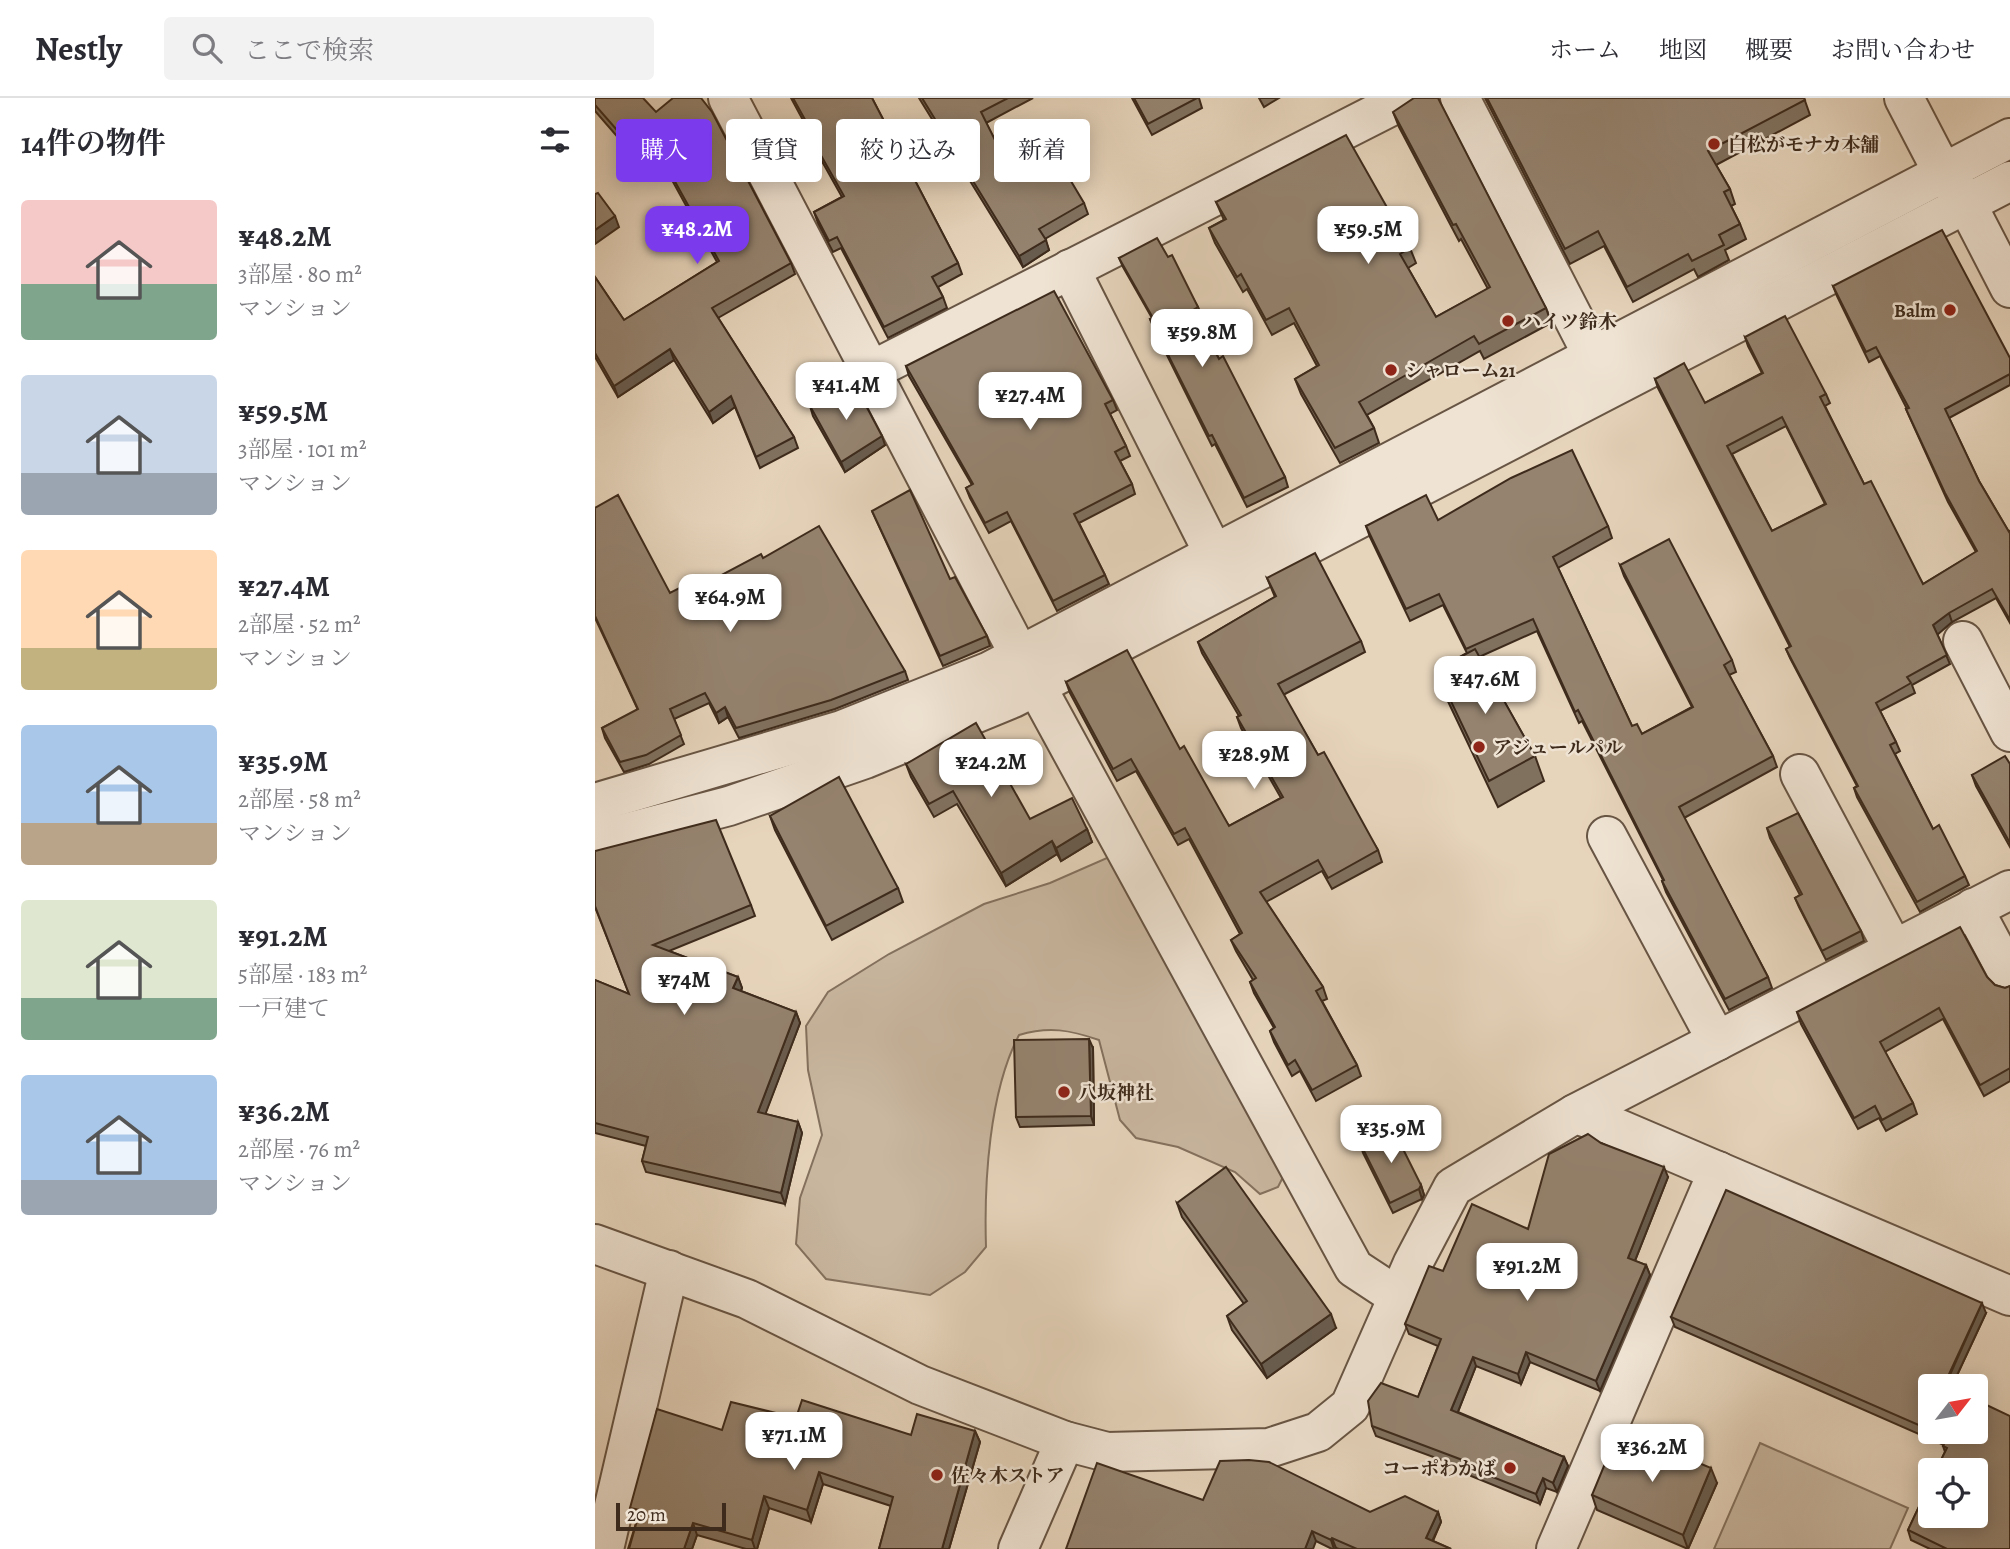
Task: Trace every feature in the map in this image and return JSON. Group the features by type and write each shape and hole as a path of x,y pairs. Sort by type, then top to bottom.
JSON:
{"street":[{"path":"871,371 1407,98"},
{"path":"1460,98 1593,356"},
{"path":"1904,98 2010,288"},
{"path":"731,99 1027,670 1354,1268 1398,1297"},
{"path":"595,841 729,806 865,759 1027,670 1955,189 2010,138"},
{"path":"595,803 842,730 988,672 1027,670 1214,554 1593,356 1955,189 2010,181"},
{"path":"1070,269 1214,554"},
{"path":"1963,641 2010,732"},
{"path":"1800,774 1894,950"},
{"path":"1607,836 1717,1041"},
{"path":"595,1244 747,1299 920,1384 1065,1441 1108,1452 1269,1448 1318,1432 1350,1406 1398,1297 1453,1187 1576,1114 2010,890"},
{"path":"1973,908 2010,977"},
{"path":"1576,1114 1612,1126 2010,1296"},
{"path":"1556,1549 1718,1171"},
{"path":"604,1549 669,1270"},
{"path":"1018,1549 1065,1441"}],"shaded area":[{"path":"1116,854 1287,1169 1278,1187 1260,1194 1235,1172 1178,1147 1136,1138 1120,1120 1099,1040 1059,1030 1030,1032 1019,1035 1001,1083 995,1110 986,1195 986,1247 965,1272 930,1295 826,1279 796,1244 800,1198 822,1135 808,1070 806,1026 828,992 889,954 984,904 1050,883"},
{"path":"1760,1443 1908,1508 1890,1549 1714,1549"}],"building":[{"path":"595,98 643,98 656,112 673,98 701,98 726,139 726,182 749,182 791,263 712,308 794,437 756,457 731,396 709,412 670,349 614,386 595,353 595,277 624,320 719,261 675,182 712,182 712,119 616,119 616,129 595,105"},
{"path":"793,98 872,98 883,119 836,119 836,182 822,157 822,119 805,119"},
{"path":"922,98 1008,98 981,112 994,138 994,182 1071,182 1084,203 1039,229 1046,240 1019,256 974,182 980,182 980,119 935,119"},
{"path":"1134,98 1197,98 1148,124"},
{"path":"1414,98 1438,98 1546,308 1479,344 1474,336 1359,402 1374,428 1335,448 1295,379 1319,365 1289,308 1266,320 1241,274 1237,277 1209,228 1226,219 1216,202 1346,135 1410,248 1400,254 1436,317 1490,287 1456,224 1453,225 1393,112"},
{"path":"1487,98 1805,100 1708,151 1730,189 1724,192 1740,224 1719,235 1724,245 1692,261 1688,254 1627,287 1598,231 1565,249"},
{"path":"836,182 916,182 958,263 932,277 943,297 884,327 837,237 829,241 814,212 844,196"},
{"path":"598,193 615,216 595,230 595,194"},
{"path":"1942,230 2010,358 2010,374 1945,409 1979,481 2010,531 2010,620 1992,589 1949,613 1933,625 1947,655 1907,677 1911,683 1876,703 1896,742 1890,745 1933,829 1939,825 1965,876 1917,902 1854,788 1858,786 1786,649 1791,646 1655,379 1684,363 1705,403 1763,373 1745,337 1785,316 1826,394 1820,397 1864,484 1871,481 1923,584 1977,551 1945,493 1906,409 1909,408 1876,347 1866,352 1833,286","holes":["1782,417 1826,504 1772,531 1727,446"]},
{"path":"1157,238 1168,257 1172,255 1198,307 1193,310 1219,359 1223,356 1285,477 1244,498 1212,435 1209,436 1150,319 1153,318 1119,258"},
{"path":"1054,291 1113,400 1105,404 1126,446 1115,452 1132,484 1074,514 1105,575 1053,601 1007,512 985,523 966,488 973,484 906,366"},
{"path":"854,383 882,436 841,462 810,406"},
{"path":"1572,450 1608,526 1553,557 1632,726 1637,724 1642,734 1693,707 1620,565 1669,539 1732,660 1724,665 1773,756 1679,807 1768,977 1725,999 1662,881 1664,880 1578,710 1575,712 1533,619 1466,649 1439,594 1406,609 1366,526 1426,495 1438,520 1511,478"},
{"path":"910,490 950,579 955,577 987,636 940,656 872,511"},
{"path":"618,495 670,593 697,579 701,586 761,554 763,558 819,526 905,671 831,700 736,728 725,707 716,713 705,693 670,709 681,735 646,755 620,762 602,728 638,709 595,616 595,508"},
{"path":"1315,553 1361,641 1278,684 1318,755 1324,752 1378,850 1328,878 1318,860 1260,892 1323,987 1316,991 1357,1065 1312,1090 1295,1060 1288,1065 1270,1031 1275,1027 1250,982 1256,978 1231,940 1242,933 1185,828 1174,834 1131,759 1113,769 1066,682 1127,650 1180,749 1184,746 1229,826 1283,797 1237,717 1241,715 1198,642 1276,596 1267,578"},
{"path":"1475,649 1535,756 1489,781 1436,670"},
{"path":"976,723 1030,819 1072,798 1087,829 1056,848 1052,841 1001,873 953,791 929,804 906,764"},
{"path":"2005,756 2010,764 2010,843 1972,775"},
{"path":"839,777 898,888 826,926 770,816"},
{"path":"1798,813 1861,931 1822,951 1795,898 1802,894 1767,828"},
{"path":"716,820 751,905 653,945 738,977 733,988 796,1012 758,1112 798,1122 781,1193 642,1161 648,1137 595,1123 595,980 629,994 595,906 595,851"},
{"path":"1960,927 1987,977 1995,985 2005,988 2010,986 2010,1068 1980,1085 1939,1008 1880,1042 1913,1103 1882,1120 1875,1106 1854,1118 1797,1012"},
{"path":"1089,1039 1091,1116 1016,1117 1014,1040"},
{"path":"1392,1127 1421,1185 1419,1189 1390,1203 1360,1143"},
{"path":"1588,1134 1601,1143 1664,1167 1628,1258 1646,1265 1596,1381 1526,1352 1518,1374 1473,1357 1451,1410 1564,1457 1553,1483 1543,1478 1536,1494 1467,1467 1473,1464 1372,1426 1368,1401 1381,1383 1418,1397 1441,1339 1405,1324 1429,1266 1443,1271 1472,1204 1528,1229 1549,1154"},
{"path":"1226,1167 1331,1314 1261,1364 1227,1316 1247,1301 1177,1203"},
{"path":"1726,1190 1982,1303 1949,1374 1918,1374 1918,1425 1671,1317"},
{"path":"802,1400 911,1435 917,1414 975,1431 942,1549 879,1549 893,1497 819,1472 807,1510 764,1496 752,1540 693,1523 684,1549 629,1549 640,1510 630,1508 657,1409 722,1430 731,1402 796,1418"},
{"path":"1988,1406 2010,1416 2010,1549 1947,1549 1908,1530 1918,1509 1918,1528 1988,1528 1988,1458 1942,1458 1947,1448 1943,1446 1988,1444"},
{"path":"1616,1437 1658,1455 1661,1447 1711,1468 1683,1535 1592,1495"},
{"path":"1220,1461 1269,1462 1370,1512 1405,1496 1438,1512 1426,1538 1451,1549 1357,1549 1312,1531 1305,1549 1066,1549 1097,1463 1203,1500"}],"waterway":[{"path":"691,797 762,775"}],"place":[{"name":"白松がモナカ本舗","path":"1714,144"},
{"name":"Balm","path":"1950,310"},
{"name":"ハイツ鈴木","path":"1508,321"},
{"name":"シャローム21","path":"1391,370"},
{"name":"アジュールパル","path":"1479,747"},
{"name":"八坂神社","path":"1064,1092"},
{"name":"コーポわかば","path":"1510,1468"},
{"name":"佐々木ストア","path":"937,1475"}]}
